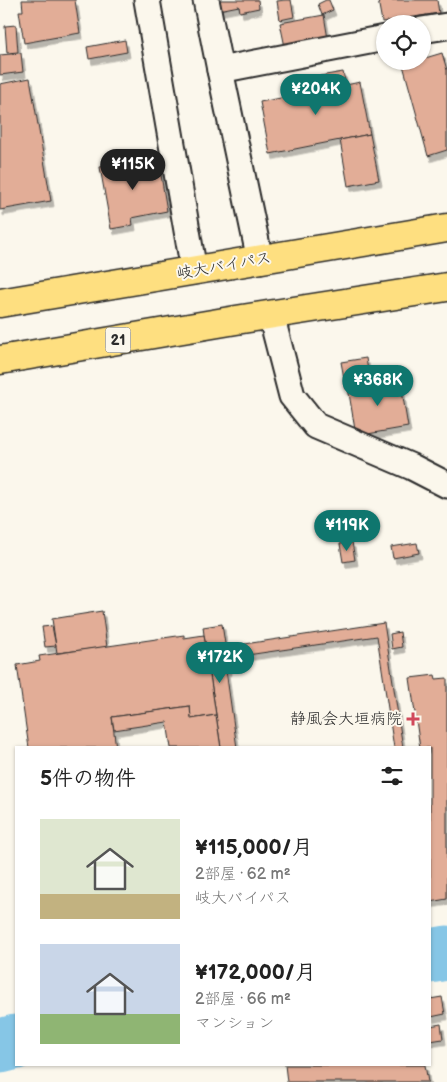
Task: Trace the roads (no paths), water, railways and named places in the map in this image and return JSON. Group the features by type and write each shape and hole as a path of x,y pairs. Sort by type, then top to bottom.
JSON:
{"highway":[{"name":"岐大バイパス","path":"0,303 447,228"},
{"name":"21","path":"0,360 447,287"}],"street":[{"path":"147,0 194,271"},
{"path":"206,0 220,70 244,263"},
{"path":"431,29 447,26"},
{"path":"220,70 376,40"},
{"path":"256,317 292,396 316,426 412,467 447,485"}],"waterway":[{"path":"431,956 447,953"},
{"path":"0,1046 15,1042"}],"place":[{"name":"静風会大垣病院","path":"413,719"}]}
